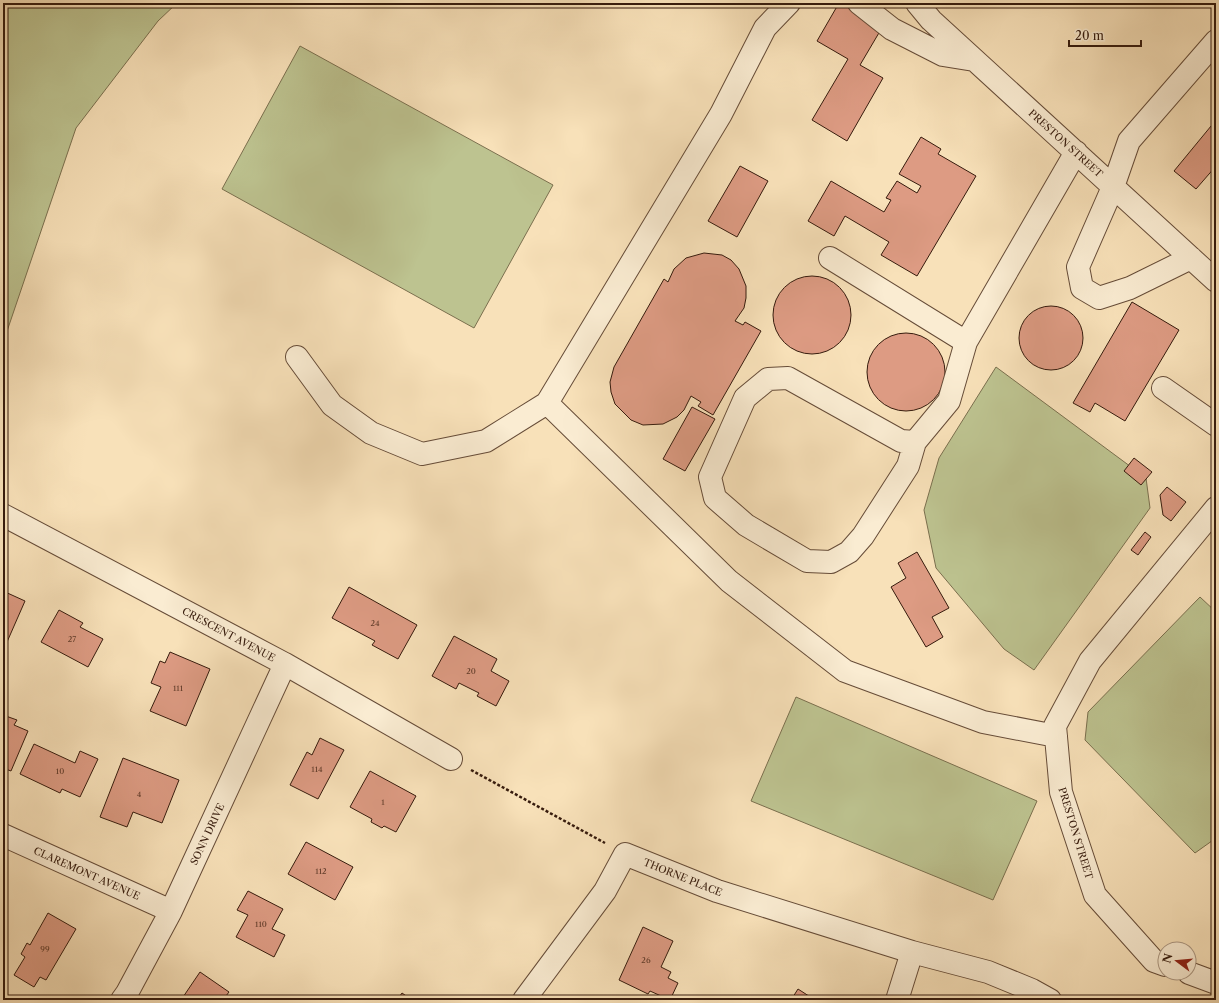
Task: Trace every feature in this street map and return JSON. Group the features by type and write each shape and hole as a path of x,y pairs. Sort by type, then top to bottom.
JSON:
{"street":[{"path":"297,357 332,404 371,433 422,454 486,441 547,403 721,114 765,28 789,3"},
{"path":"859,3 892,29 943,55 974,60"},
{"name":"PRESTON STREET","path":"917,3 931,20 974,60 1216,281"},
{"path":"1191,258 1130,288 1099,298 1082,288 1078,267 1113,187 1129,141 1216,41"},
{"path":"915,442 901,441 788,378 768,379 745,398 710,477 715,498 746,525 807,561 831,562 849,552 863,536 908,466 915,442 949,401 966,342 1076,152"},
{"path":"830,258 966,342"},
{"path":"1163,388 1216,425"},
{"path":"547,403 729,581 845,671 983,722 1056,736"},
{"name":"PRESTON STREET","path":"1157,962 1154,961 1095,895 1061,792 1055,726 1090,661 1216,508"},
{"name":"CRESCENT AVENUE","path":"3,515 285,664 451,759"},
{"name":"SONN DRIVE","path":"122,1000 171,911 285,664"},
{"name":"CLAREMONT AVENUE","path":"3,835 171,911"},
{"path":"524,1000 605,891 625,854"},
{"name":"THORNE PLACE","path":"625,854 717,892 912,952 988,972 1032,990 1050,1000"},
{"path":"898,1000 912,952"},
{"path":"1197,976 1216,983"}],"path":[{"path":"451,759 625,854"}],"green space":[{"path":"3,3 177,3 158,21 76,128 3,343"},
{"path":"300,46 553,185 474,328 222,189"},
{"path":"996,367 1146,478 1150,508 1034,670 1004,649 936,568 924,510 939,458"},
{"path":"1200,597 1216,612 1216,838 1195,853 1085,740 1088,712"},
{"path":"796,697 1037,801 993,900 751,801"}],"building":[{"path":"839,3 844,3 883,26 860,65 883,78 847,141 812,120 848,59 817,41"},
{"path":"1216,120 1216,166 1196,189 1174,171"},
{"path":"921,137 941,149 938,154 976,176 917,276 881,255 889,242 845,216 834,236 808,221 831,181 884,212 891,200 886,198 897,181 917,193 921,186 899,174"},
{"path":"740,166 768,181 737,237 708,221"},
{"path":"704,253 722,255 731,260 739,269 746,286 746,298 744,308 735,321 743,325 745,322 761,331 713,415 698,406 701,402 691,396 684,410 677,417 663,424 643,425 631,420 615,404 611,392 610,382 614,367 664,279 668,282 674,269 686,258"},
{"path":"812,276 827,279 840,287 848,300 851,315 848,330 840,343 827,351 812,354 797,351 784,343 776,330 773,315 776,300 784,287 797,279"},
{"path":"1132,302 1179,330 1125,421 1095,403 1090,412 1073,403"},
{"path":"1045,306 1057,306 1074,315 1081,326 1083,338 1081,350 1074,361 1057,370 1045,370 1033,365 1024,356 1019,344 1019,332 1024,320 1033,311"},
{"path":"906,333 921,336 934,344 942,357 945,372 942,387 934,400 921,408 906,411 891,408 878,400 870,387 867,372 870,357 878,344 891,336"},
{"path":"692,407 715,419 685,471 663,459"},
{"path":"1134,458 1152,472 1141,485 1124,471"},
{"path":"1167,487 1186,502 1171,521 1163,515 1160,495"},
{"path":"1145,532 1151,537 1138,555 1131,550"},
{"path":"917,552 949,608 932,617 943,637 926,647 891,587 906,578 898,563"},
{"path":"349,587 417,625 398,659 372,645 375,641 332,618"},
{"path":"3,591 25,601 7,642 3,640"},
{"path":"59,610 83,623 80,627 103,639 88,667 41,642"},
{"path":"454,636 497,659 491,671 509,681 496,706 477,696 479,693 459,683 456,689 432,676"},
{"path":"170,652 210,669 186,726 150,711 161,687 151,683 160,661 165,663"},
{"path":"3,715 17,720 14,725 28,731 11,771 3,768"},
{"path":"320,738 344,750 318,799 290,785 307,752 312,755"},
{"path":"34,744 75,763 80,751 98,759 80,797 62,789 60,793 20,774"},
{"path":"123,758 179,780 162,823 133,812 127,827 100,817"},
{"path":"370,771 416,796 396,832 384,826 382,828 371,822 372,819 350,807"},
{"path":"306,842 353,867 335,900 288,874"},
{"path":"248,891 283,909 272,929 285,935 274,957 236,937 248,915 237,910"},
{"path":"48,913 76,929 46,980 40,977 34,987 14,975 25,957 21,954 27,943 30,945"},
{"path":"643,927 673,941 661,967 671,972 668,978 678,983 670,1000 650,991 648,994 619,980"},
{"path":"200,972 229,992 223,1000 181,1000"},
{"path":"798,989 815,1000 791,1000"},
{"path":"402,993 412,1000 397,1000"}]}
